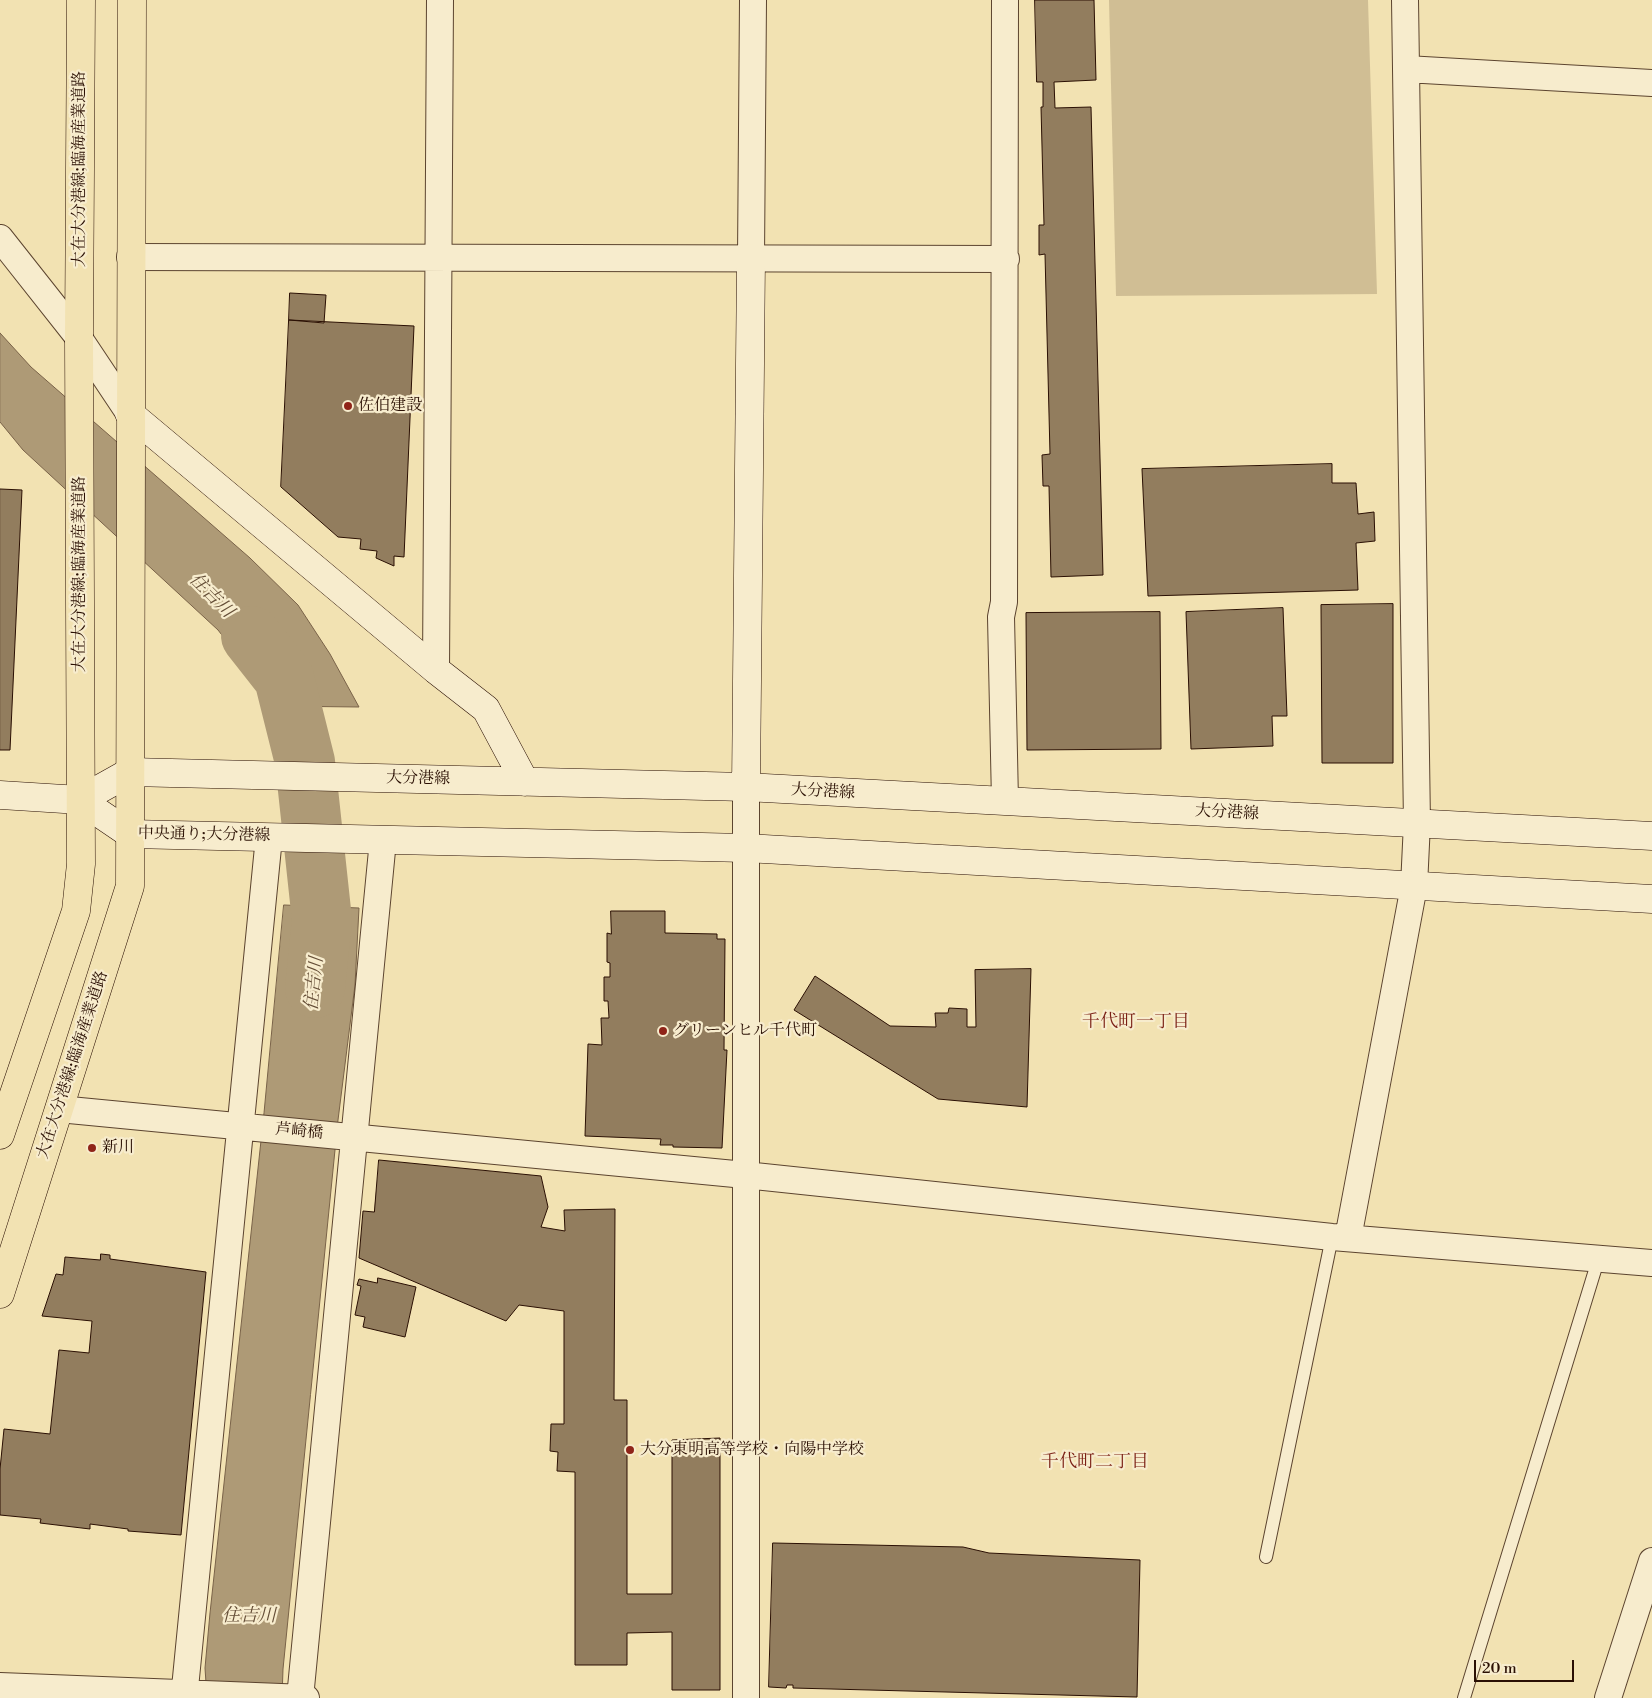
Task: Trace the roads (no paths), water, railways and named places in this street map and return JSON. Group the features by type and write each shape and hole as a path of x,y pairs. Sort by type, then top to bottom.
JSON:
{"main road":[{"name":"大在大分港線;臨海産業道路","path":"0,1135 76,911 81,864 79,338 81,0"},
{"path":"80,800 130,772 129,413 132,0"},
{"path":"746,788 751,258"},
{"path":"129,413 436,670 486,709 525,782"},
{"name":"大在大分港線;臨海産業道路","path":"0,1294 130,886 130,772"},
{"name":"大分港線","path":"130,772 746,788 1652,836"},
{"path":"0,795 80,800 130,834"},
{"name":"中央通り;大分港線","path":"130,834 274,837"},
{"path":"274,837 746,848 1652,899"}],"street":[{"path":"436,670 440,0"},
{"path":"751,258 753,0"},
{"path":"1005,0 1004,602 1001,617 1005,801"},
{"path":"1340,1237 1414,886 1417,823 1405,0"},
{"path":"1406,70 1652,83"},
{"path":"0,238 79,338 129,413"},
{"path":"130,257 1006,259"},
{"path":"746,788 746,1698"},
{"path":"189,1696 247,1127 274,837"},
{"path":"300,1698 348,1137 379,840"},
{"name":"芦崎橋","path":"59,1109 745,1175 1340,1237 1599,1257 1652,1263"},
{"path":"1608,1698 1652,1561"},
{"path":"0,1686 189,1696 306,1698"}],"lane":[{"path":"1266,1557 1340,1237"},
{"path":"1464,1698 1599,1257"}],"water":[{"name":"住吉川","path":"0,333 31,367 250,558 298,605 330,654 359,707 270,706 249,670 218,630 23,450 0,422"},
{"name":"住吉川","path":"284,905 359,908 355,985 338,1120 283,1669 282,1698 207,1698 205,1668 210,1613 264,1113"}],"waterway":[{"name":"住吉川","path":"251,636 284,678 305,762 322,920 315,988"}],"place":[{"name":"佐伯建設","path":"348,406"},
{"name":"グリーンヒル千代町","path":"663,1031"},
{"name":"新川","path":"92,1148"},
{"name":"大分東明高等学校・向陽中学校","path":"630,1450"}],"district":[{"name":"千代町一丁目","path":"1136,1023"},
{"name":"千代町二丁目","path":"1095,1463"}]}
